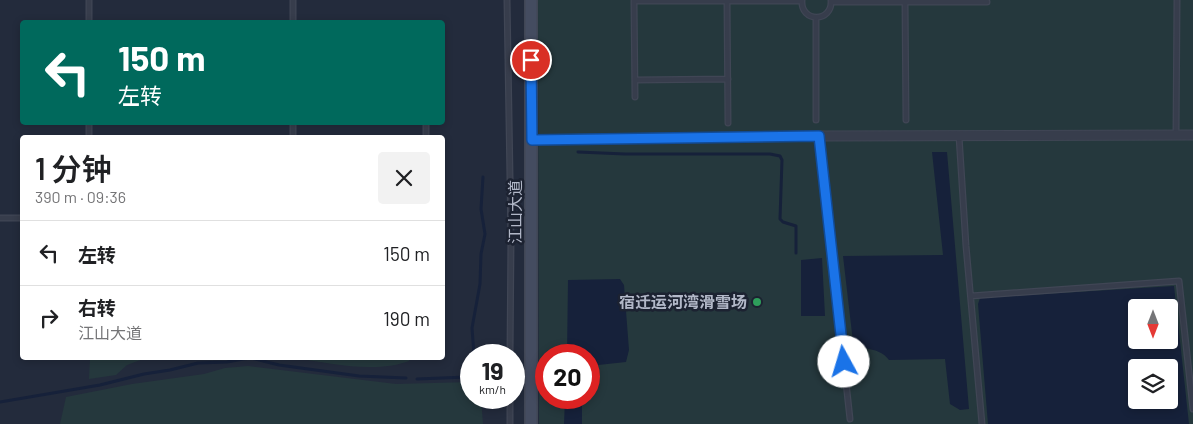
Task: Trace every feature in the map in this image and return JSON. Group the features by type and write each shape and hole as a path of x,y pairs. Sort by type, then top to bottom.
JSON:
{"main road":[{"name":"江山大道","path":"531,0 531,424"}],"street":[{"path":"532,140 819,136 1193,135"}],"lane":[{"path":"89,0 89,20"},
{"path":"293,0 293,20"},
{"path":"507,0 511,237 510,344"},
{"path":"1176,135 1177,0"},
{"path":"636,97 634,1 802,1 802,9 805,13 816,18 827,13 830,9 831,1 987,2"},
{"path":"727,1 728,123"},
{"path":"905,1 906,120"},
{"path":"816,18 816,120"},
{"path":"635,80 728,79"},
{"path":"819,136 850,419"},
{"path":"959,136 982,424"},
{"path":"0,218 20,218"},
{"path":"971,296 1179,281 1193,409"},
{"path":"510,409 510,424"}],"green space":[{"path":"538,0 1193,0 1193,424 539,424 539,409 600,409 600,344 539,344"},
{"path":"90,360 141,360 127,365 116,375 89,379"},
{"path":"306,360 409,360 396,365 382,367 337,365"},
{"path":"248,366 396,384 460,382 460,409 482,409 483,424 60,424 66,397 132,384 204,374 225,368"}],"water":[{"path":"932,152 947,152 969,409 960,410 950,404 945,359 889,360 880,352 862,347 853,342 843,256 943,255"},
{"path":"822,258 825,316 801,316 801,260"},
{"path":"620,279 624,285 629,350 626,362 600,365 600,344 567,344 568,280"},
{"path":"1174,286 1175,299 1128,299 1128,349 1178,349 1178,323 1189,424 988,424 978,304 980,298"},
{"path":"565,409 582,409 582,424 564,424"}],"waterway":[{"path":"578,152 625,154 770,154 780,156 782,160 780,219 783,222 796,226 796,253"},
{"path":"473,344 472,328 480,284 481,254 485,234 481,209 483,177"},
{"path":"0,402 100,385 198,363 239,360"},
{"path":"259,360 279,365 359,376 406,378"},
{"path":"417,379 460,377"}],"place":[{"name":"宿迁运河湾滑雪场","path":"757,302"}],"route":[{"path":"531,60 532,140 819,136 844,362"}]}
